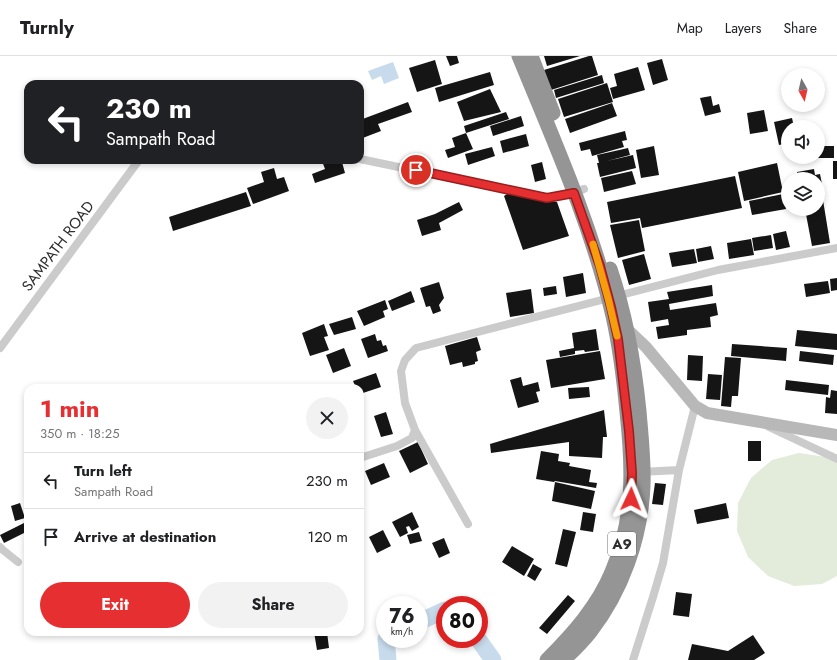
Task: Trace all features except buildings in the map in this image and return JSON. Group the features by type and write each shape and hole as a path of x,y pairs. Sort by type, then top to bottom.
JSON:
{"highway":[{"name":"A9","path":"519,56 579,191"},
{"name":"A9","path":"531,56 579,191 614,297 627,329 635,375 641,436 637,472 626,530 613,571 592,609 548,660"},
{"name":"A9","path":"563,660 591,631 610,602 633,549 640,517 643,487 637,472 629,431 614,297"}],"street":[{"path":"364,160 547,198 579,191"},
{"name":"SAMPATH ROAD","path":"0,348 136,164"},
{"path":"468,524 415,430 405,403 401,371 405,360 416,348 718,270 837,248"},
{"path":"627,329 646,347 695,406 707,413 837,435"},
{"path":"633,660 653,598 662,563 679,470 695,406"},
{"path":"758,422 837,459"},
{"path":"364,457 397,446 412,438 415,430"},
{"path":"637,472 679,470"},
{"path":"0,547 18,562"}],"green space":[{"path":"799,453 826,457 837,463 837,576 822,584 794,586 768,576 748,557 737,531 738,503 751,478 772,460"}],"water":[{"path":"393,62 399,78 384,84 381,76 372,80 368,71"}],"waterway":[{"path":"428,618 436,614"},
{"path":"387,648 388,660"},
{"path":"484,648 493,660"}],"slow traffic":[{"path":"593,244 600,266 617,336"}],"route":[{"path":"416,170 547,198 574,193 600,266 618,339 631,451 631,499"}]}
